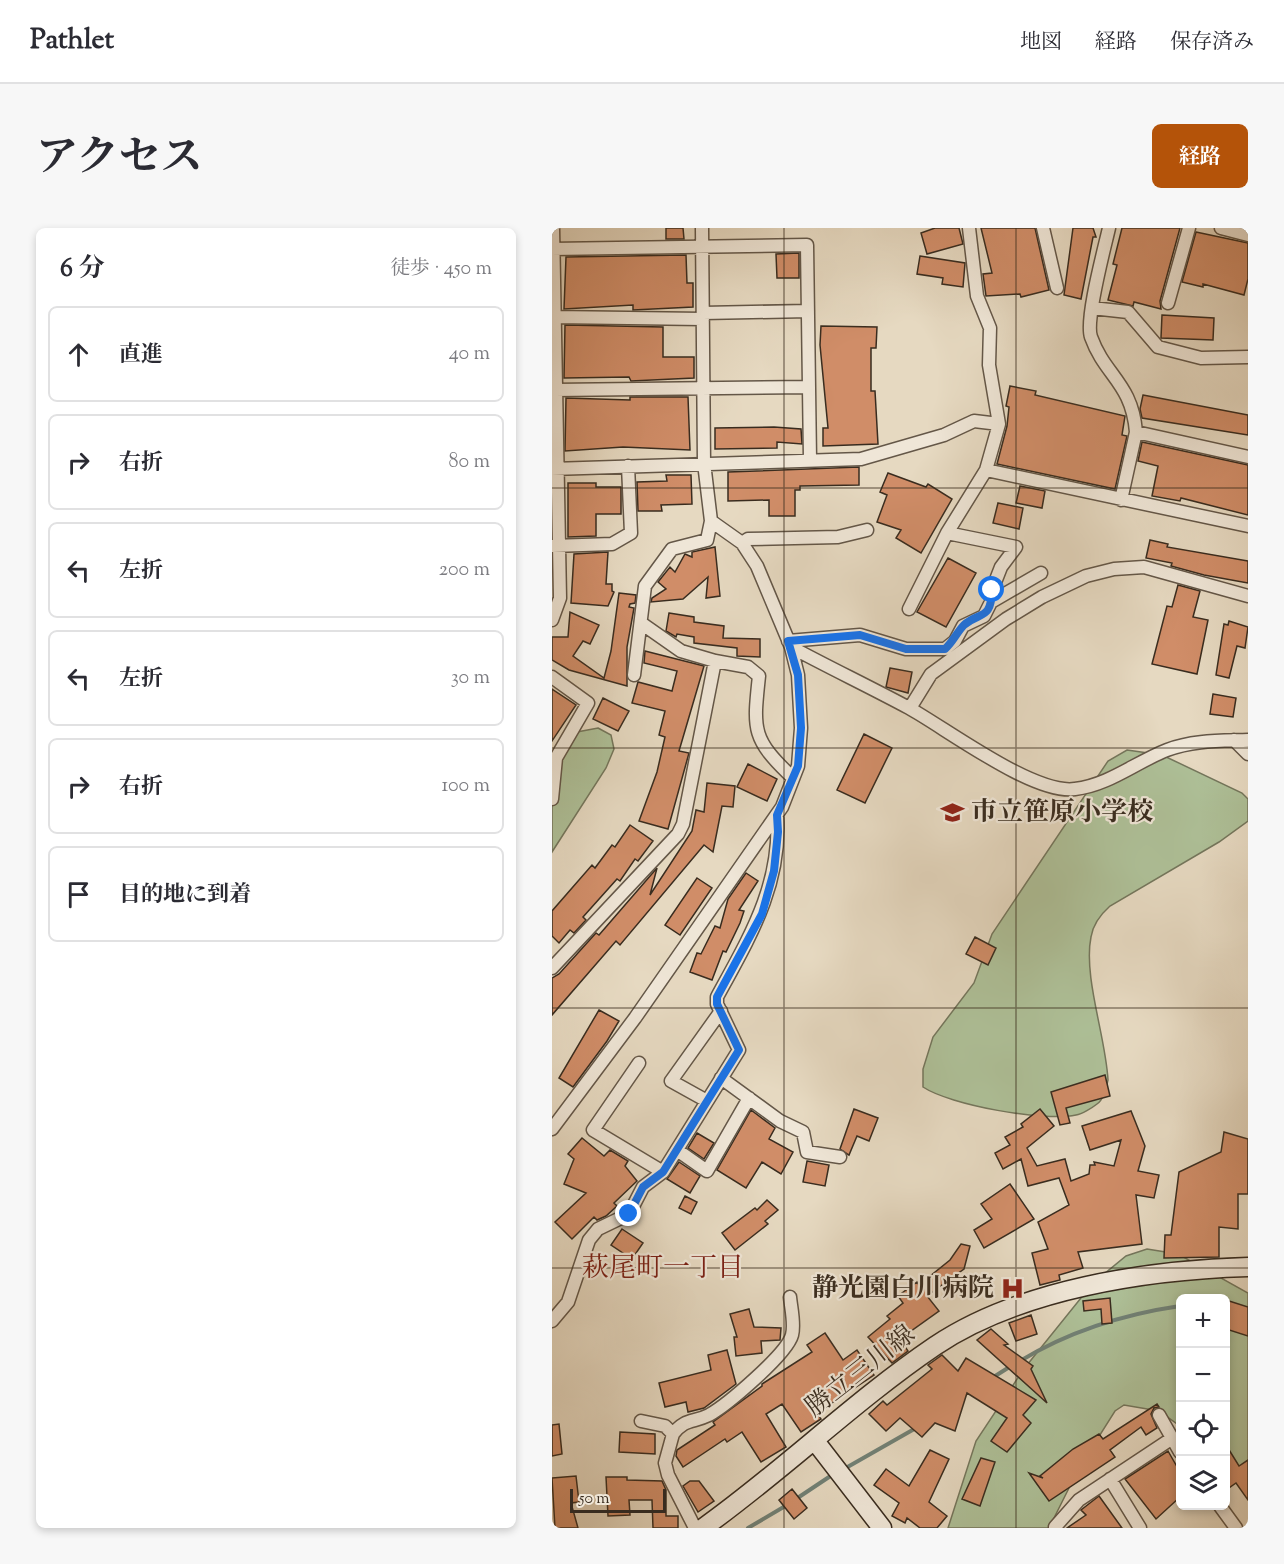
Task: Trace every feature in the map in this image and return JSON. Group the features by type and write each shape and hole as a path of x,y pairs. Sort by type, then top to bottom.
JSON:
{"main road":[{"name":"勝立三川線","path":"704,1528 936,1346 986,1317 1033,1300 1087,1286 1139,1278 1248,1267"},
{"path":"815,1442 882,1528"}],"street":[{"path":"552,620 560,598 554,469 553,228"},
{"path":"634,675 645,586 672,549 707,540 711,521 704,463 702,228"},
{"path":"909,609 947,533 986,470 999,424 988,365 990,328 978,296 969,228"},
{"path":"1043,228 1057,288"},
{"path":"1109,228 1092,308 1090,335 1126,391 1135,412 1136,432 1121,500"},
{"path":"1168,303 1189,228"},
{"path":"1221,228 1248,235"},
{"path":"553,249 807,245 810,459"},
{"path":"1092,308 1128,312 1158,347 1201,358 1248,357"},
{"path":"554,318 703,316 808,311"},
{"path":"555,390 809,387"},
{"path":"554,469 861,459 944,435 974,421 999,424"},
{"path":"1136,432 1248,457"},
{"path":"556,546 612,544 631,533 628,466"},
{"path":"986,470 1248,526"},
{"path":"552,1129 635,1018 777,815 798,766 801,728 798,675 790,644 757,566 742,543 711,521"},
{"path":"742,543 748,539 838,537 867,530"},
{"path":"790,644 860,635 906,649 945,649 955,641 963,626 984,616 991,602 992,590 1001,567 1016,546 947,533"},
{"path":"910,708 931,674 1042,597 1086,576 1114,569 1144,567 1248,596"},
{"path":"991,602 1041,573"},
{"path":"641,623 681,651 715,662 748,667 759,676 754,720 766,752 793,778"},
{"path":"790,644 910,708 1013,770 1054,789 1075,789 1108,780 1169,749 1211,740 1248,740"},
{"path":"552,968 678,834 683,824 715,662"},
{"path":"552,677 588,703 556,758 552,799"},
{"path":"1234,740 1248,754"},
{"path":"552,1321 568,1302 589,1240 598,1229 629,1214 643,1187 663,1172 739,1050 717,997 762,914 774,871 778,832 777,815"},
{"path":"707,1101 671,1081 721,1011"},
{"path":"639,1063 593,1130 663,1172"},
{"path":"722,1078 780,1121 803,1132 807,1152 840,1157"},
{"path":"677,1150 707,1171 749,1098"},
{"path":"695,1528 668,1475 665,1463 673,1434 681,1423 709,1415 741,1392 783,1350 792,1335 790,1297"},
{"path":"1159,1415 1176,1446"},
{"path":"641,1421 665,1426 673,1434"},
{"path":"1055,1527 1079,1500 1171,1439"},
{"path":"1110,1479 1140,1528"},
{"path":"1223,1510 1236,1528"}],"green space":[{"path":"598,728 611,735 614,749 606,768 552,852 552,765 577,732"},
{"path":"1127,750 1162,755 1242,793 1248,799 1248,821 1219,842 1110,906 1096,924 1092,932 1089,953 1092,988 1108,1080 1101,1099 1078,1114 1061,1117 1042,1116 975,1106 936,1094 923,1087 923,1069 933,1037 974,983 992,934 1108,761"},
{"path":"1147,1249 1178,1254 1248,1293 1248,1477 1230,1463 1230,1294 1176,1294 1176,1423 1159,1411 1124,1405 1115,1411 1079,1468 1049,1528 948,1528 976,1441 1023,1370 1093,1283 1126,1256"}],"building":[{"path":"666,228 683,228 684,239 666,239"},
{"path":"935,228 959,228 963,244 927,254 921,233"},
{"path":"981,228 1035,228 1049,290 1021,297 1020,294 986,296 983,274 992,273"},
{"path":"1073,228 1093,228 1096,237 1093,237 1081,299 1064,295"},
{"path":"1122,228 1180,228 1160,301 1161,309 1134,302 1133,306 1108,300 1117,265 1113,264"},
{"path":"1196,232 1248,243 1248,279 1244,295 1203,284 1203,287 1182,282"},
{"path":"799,253 799,278 777,278 776,254"},
{"path":"686,255 687,283 693,283 693,307 633,310 633,305 564,309 566,257"},
{"path":"920,256 965,263 963,287 942,284 943,278 917,274"},
{"path":"1162,315 1214,318 1213,340 1161,338"},
{"path":"565,325 663,327 663,357 694,357 694,378 631,381 629,377 564,378"},
{"path":"821,326 877,327 876,348 871,348 871,391 875,391 878,444 823,446 823,428 828,428 820,345"},
{"path":"1010,386 1036,391 1035,395 1125,416 1122,435 1127,436 1115,489 997,464 1007,426 1009,407 1006,406"},
{"path":"1143,395 1248,415 1248,435 1142,418 1140,409"},
{"path":"630,397 688,397 690,450 623,447 565,451 566,398 630,400"},
{"path":"715,428 801,429 802,444 777,442 777,448 715,449"},
{"path":"1142,442 1248,465 1248,515 1181,498 1180,501 1152,496 1158,466 1138,461"},
{"path":"859,467 859,485 800,486 800,490 795,490 795,516 769,516 769,500 728,501 728,472"},
{"path":"888,473 926,487 928,484 952,499 921,553 896,538 901,530 877,522 887,495 880,492"},
{"path":"666,475 691,475 692,504 661,505 662,511 638,511 637,482 667,481"},
{"path":"568,483 596,483 596,487 621,487 621,514 596,514 596,536 568,537"},
{"path":"1020,486 1045,491 1042,508 1016,503"},
{"path":"998,503 1023,508 1019,529 993,523"},
{"path":"1150,540 1168,544 1167,547 1248,561 1248,583 1204,575 1171,566 1172,563 1146,558"},
{"path":"715,547 720,596 706,598 708,577 683,599 651,602 652,598 666,589 658,582 670,567 675,572 685,554 692,557 692,552"},
{"path":"608,552 606,584 612,584 614,592 608,606 571,603 574,554"},
{"path":"948,558 976,573 946,627 917,612"},
{"path":"1178,585 1200,591 1193,617 1208,620 1197,674 1152,664 1167,606 1172,607"},
{"path":"619,593 636,595 635,603 630,604 629,607 634,608 627,647 627,686 569,670 552,660 552,637 568,637 570,612 599,625 590,644 583,641 573,656 604,678 611,651"},
{"path":"669,613 694,617 694,622 724,626 723,638 760,639 760,657 737,656 737,648 694,643 694,637 677,634 676,637 666,631"},
{"path":"1229,621 1248,627 1245,648 1237,646 1229,678 1216,675 1224,624 1228,625"},
{"path":"645,651 704,666 679,751 689,753 668,829 639,821 657,772 665,737 659,735 665,711 632,703 638,682 672,691 677,671 644,663"},
{"path":"890,668 912,672 908,693 886,687"},
{"path":"552,689 576,705 552,741"},
{"path":"1213,694 1236,698 1233,717 1210,714"},
{"path":"603,698 629,711 618,731 593,719"},
{"path":"864,734 892,748 865,803 837,790"},
{"path":"748,764 777,779 767,801 737,787"},
{"path":"707,783 735,786 733,807 722,806 713,852 704,845 620,945 616,941 552,1015 552,978 559,974 596,933 599,935 657,868 650,895 692,831 696,810 704,812"},
{"path":"630,825 653,841 638,861 635,859 620,881 617,879 583,917 586,920 574,933 570,930 559,943 552,936 552,911 592,865 595,868 612,845 615,847"},
{"path":"746,873 758,881 739,910 744,911 740,923 726,952 723,951 712,980 690,972 697,953 701,954 715,926 720,928 728,899"},
{"path":"697,878 712,888 680,935 665,925"},
{"path":"975,937 996,948 988,965 966,954"},
{"path":"599,1010 619,1021 573,1087 559,1078"},
{"path":"1105,1075 1110,1096 1066,1108 1070,1123 1060,1125 1051,1092"},
{"path":"854,1109 878,1118 869,1141 857,1136 849,1155 840,1149"},
{"path":"1040,1109 1054,1126 1027,1148 1037,1166 1065,1159 1071,1181 1089,1174 1090,1165 1095,1165 1094,1162 1114,1166 1121,1140 1090,1150 1082,1126 1131,1111 1145,1146 1138,1171 1159,1175 1154,1198 1136,1195 1142,1244 1078,1252 1083,1268 1059,1275 1060,1280 1040,1285 1032,1253 1048,1249 1038,1222 1069,1205 1059,1178 1028,1186 1021,1159 1003,1169 995,1153 1010,1145 1005,1137 1023,1127 1021,1124"},
{"path":"751,1110 775,1128 769,1139 793,1152 781,1174 762,1162 746,1188 717,1170"},
{"path":"1224,1132 1248,1139 1248,1194 1238,1194 1238,1229 1219,1227 1219,1257 1164,1258 1165,1235 1171,1235 1179,1172 1221,1152"},
{"path":"697,1133 714,1143 704,1159 688,1148"},
{"path":"582,1138 604,1156 610,1150 628,1161 625,1166 637,1181 614,1203 617,1206 606,1216 597,1220 594,1217 572,1239 555,1222 586,1193 564,1184 574,1159 568,1154"},
{"path":"807,1161 829,1165 825,1186 803,1182"},
{"path":"679,1162 700,1176 690,1193 667,1179"},
{"path":"1010,1184 1034,1219 984,1248 974,1230 992,1219 981,1204"},
{"path":"685,1196 697,1202 691,1214 679,1208"},
{"path":"767,1200 778,1210 765,1221 768,1224 735,1250 722,1233 755,1208 757,1210"},
{"path":"622,1229 643,1243 632,1259 611,1245"},
{"path":"961,1244 970,1246 964,1269 927,1296 939,1311 900,1339 908,1351 892,1363 868,1337 890,1319 887,1316 903,1303 898,1296 917,1282 919,1285 950,1260"},
{"path":"1110,1298 1112,1323 1102,1324 1101,1309 1084,1311 1083,1301"},
{"path":"1230,1301 1248,1307 1248,1336 1230,1330"},
{"path":"749,1309 754,1327 781,1328 780,1340 761,1341 762,1353 736,1356 734,1337 737,1337 730,1314"},
{"path":"1031,1315 1037,1334 1016,1341 1009,1323"},
{"path":"991,1329 1008,1344 1004,1345 1033,1366 1031,1369 1047,1403 977,1340"},
{"path":"825,1333 843,1360 857,1350 874,1375 817,1413 821,1419 801,1432 782,1404 766,1414 786,1447 761,1462 742,1432 727,1442 725,1439 683,1467 676,1456 677,1450 715,1425 713,1422 762,1384 812,1352 807,1345"},
{"path":"727,1350 736,1384 704,1408 688,1412 686,1402 665,1407 659,1383 711,1370 708,1355"},
{"path":"942,1355 958,1371 966,1358 1036,1400 1023,1415 1031,1423 1007,1452 991,1441 1007,1418 967,1393 955,1431 935,1423 922,1437 900,1418 886,1431 869,1414 883,1401 887,1405 932,1369 928,1365"},
{"path":"1157,1404 1159,1407 1154,1408 1151,1414 1157,1428 1146,1435 1141,1427 1110,1450 1115,1457 1049,1501 1029,1473 1043,1478 1040,1476 1073,1449 1099,1434 1103,1439"},
{"path":"559,1424 562,1454 552,1456 552,1425"},
{"path":"620,1432 655,1434 655,1454 619,1452"},
{"path":"930,1450 949,1459 929,1502 947,1516 937,1528 920,1528 907,1518 905,1523 892,1516 899,1503 874,1485 886,1469 909,1486"},
{"path":"1168,1451 1176,1465 1176,1501 1156,1519 1125,1479"},
{"path":"1230,1451 1239,1466 1248,1460 1248,1500 1236,1483 1230,1487"},
{"path":"981,1458 995,1462 980,1506 962,1499"},
{"path":"576,1476 579,1502 571,1503 578,1528 555,1528 552,1478"},
{"path":"606,1477 662,1481 666,1490 666,1516 678,1516 678,1528 653,1528 652,1500 629,1500 630,1515 608,1516"},
{"path":"690,1481 699,1481 714,1501 698,1512 683,1486"},
{"path":"792,1489 807,1508 794,1519 779,1500"},
{"path":"1099,1496 1122,1528 1067,1528 1086,1515 1081,1510"}],"waterway":[{"path":"1020,1361 1058,1341 1097,1326 1176,1307"},
{"path":"992,1378 1011,1366"},
{"path":"844,1469 916,1428"},
{"path":"796,1499 835,1473"},
{"path":"748,1528 787,1505"}],"place":[{"name":"市立笹原小学校","path":"953,813"},
{"name":"静光園白川病院","path":"1012,1289"}],"district":[{"name":"萩尾町一丁目","path":"663,1269"}],"route":[{"path":"629,1214 643,1187 663,1172 739,1050 717,1004 717,997 762,914 774,871 778,832 777,815 789,792 798,766 801,728 798,675 788,641 860,635 906,649 945,649 955,641 963,626 984,616 991,602 992,590"}]}
